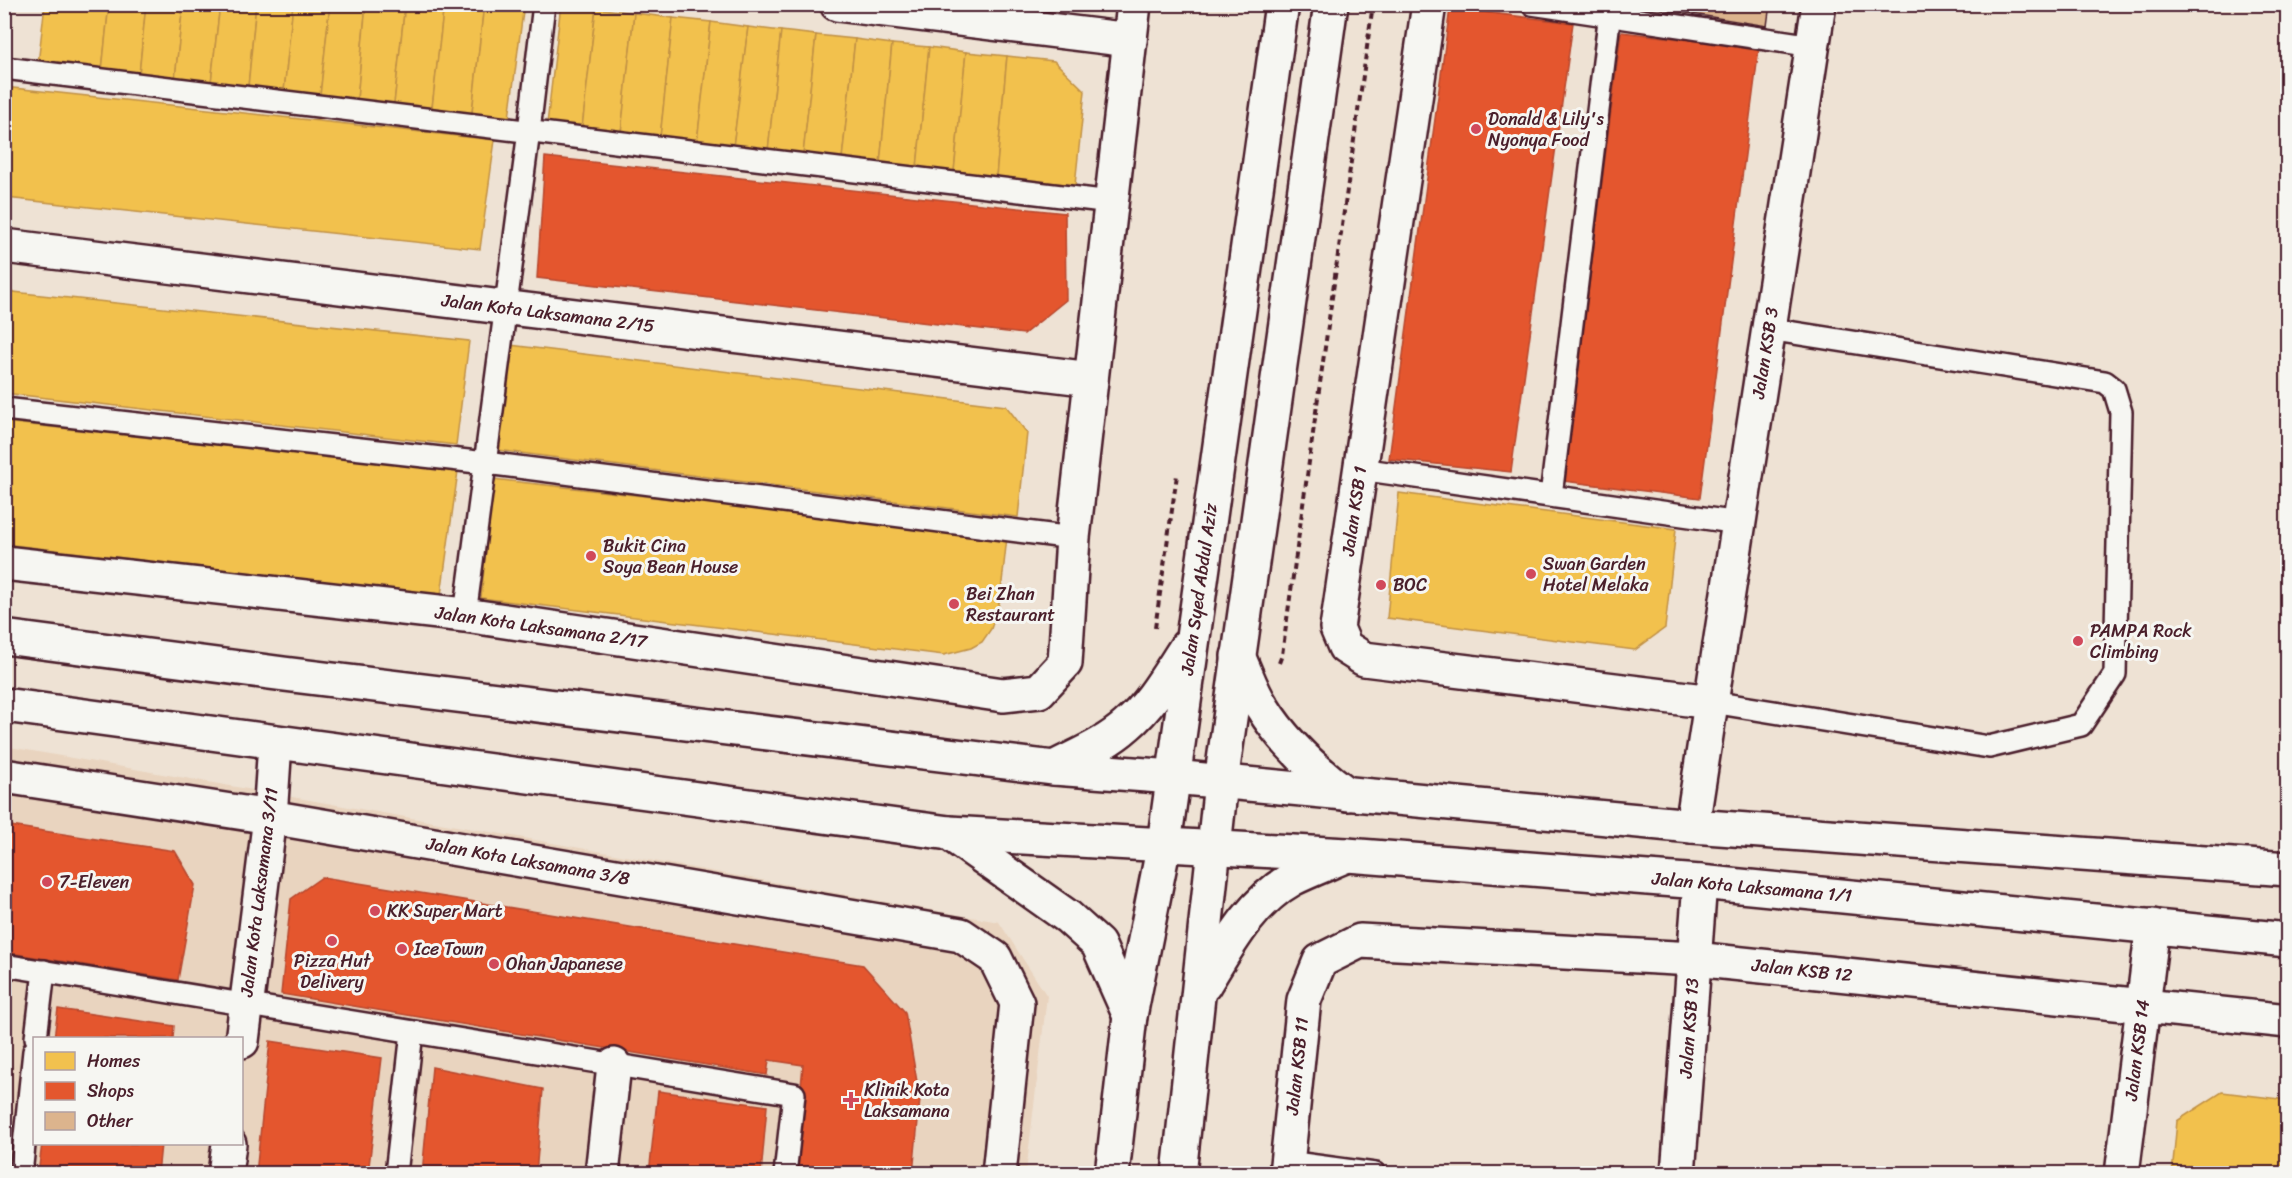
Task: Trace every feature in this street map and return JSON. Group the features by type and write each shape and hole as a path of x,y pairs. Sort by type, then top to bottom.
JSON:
{"street":[{"path":"837,4 948,11 1130,40"},
{"path":"1073,538 1134,4"},
{"name":"Jalan Syed Abdul Aziz","path":"1112,1173 1130,1016 1164,844 1282,4"},
{"path":"1179,1173 1221,782 1331,4"},
{"name":"Jalan KSB 1","path":"1429,4 1337,628 1345,647 1364,659 1712,702"},
{"name":"Jalan KSB 3","path":"1692,826 1819,4"},
{"name":"Jalan Kota Laksamana 2/15","path":"4,246 1091,379"},
{"name":"Jalan Kota Laksamana 2/17","path":"4,563 465,615 1003,695 1039,691 1065,663 1073,538"},
{"path":"4,637 284,675 1054,768 1173,777 1692,826 2288,869"},
{"path":"1054,768 1101,744 1128,725 1149,700 1191,639"},
{"path":"1238,656 1261,706 1285,740 1321,775 1347,794"},
{"name":"Jalan Kota Laksamana 1/1","path":"4,705 949,833 1347,855 1700,882 2288,940"},
{"name":"Jalan Kota Laksamana 3/11","path":"242,1037 270,817 274,743"},
{"name":"Jalan Kota Laksamana 3/8","path":"4,776 270,817 961,935 996,958 1017,1003 999,1173"},
{"path":"949,833 1068,916 1098,944 1130,1016"},
{"path":"1199,993 1238,930 1262,902 1291,880 1347,855"},
{"name":"Jalan KSB 13","path":"1678,1173 1700,882"},
{"name":"Jalan KSB 14","path":"2122,1173 2153,926"},
{"name":"Jalan KSB 12","path":"1320,961 1360,940 1694,959 2288,1021"},
{"name":"Jalan KSB 11","path":"1286,1168 1304,1000 1320,961"},
{"path":"602,1173 614,1065"},
{"path":"225,1173 229,1145"}],"lane":[{"path":"465,615 544,4"},
{"path":"1532,4 1610,10 1813,46"},
{"path":"1551,496 1610,10"},
{"path":"4,68 1111,202"},
{"path":"1712,702 1989,747 2081,726 2115,675 2121,412 2114,389 2105,382 1769,329"},
{"path":"4,409 486,463 1073,538"},
{"path":"1360,469 1739,523"},
{"path":"4,965 794,1094 785,1173"},
{"path":"36,1037 44,971"},
{"path":"396,1173 412,1032"},
{"path":"21,1173 33,1060"},
{"path":"1286,1168 1375,1173"}],"path":[{"path":"1282,655 1373,4"}],"shaded area":[{"path":"4,746 999,922 1047,996 1026,1173 5,1173"}],"building: Homes":[{"path":"45,4 109,4 102,71 38,64"},
{"path":"109,4 146,4 139,75 102,71"},
{"path":"146,4 183,4 175,79 139,75"},
{"path":"183,4 220,4 211,83 175,79"},
{"path":"220,4 256,4 248,87 211,83"},
{"path":"256,4 293,4 284,92 248,87"},
{"path":"293,4 330,4 320,96 284,92"},
{"path":"330,4 366,4 357,100 320,96"},
{"path":"366,4 405,4 394,104 357,100"},
{"path":"405,4 444,4 432,108 394,104"},
{"path":"444,4 484,4 472,113 432,108"},
{"path":"484,4 524,4 509,118 472,113"},
{"path":"561,4 596,8 582,128 547,124"},
{"path":"596,8 634,13 621,133 582,128"},
{"path":"634,13 673,18 660,138 621,133"},
{"path":"673,18 711,22 697,142 660,138"},
{"path":"711,22 748,27 733,147 697,142"},
{"path":"748,27 781,31 768,151 733,147"},
{"path":"781,31 816,35 803,155 768,151"},
{"path":"816,35 855,39 842,159 803,155"},
{"path":"855,39 892,44 880,164 842,159"},
{"path":"892,44 929,47 917,168 880,164"},
{"path":"929,47 966,52 954,172 917,168"},
{"path":"966,52 1007,56 996,177 954,172"},
{"path":"1007,56 1054,61 1085,91 1075,185 996,177"},
{"path":"4,87 495,140 480,249 6,198 4,196"},
{"path":"4,291 469,341 456,445 4,393"},
{"path":"510,345 1006,406 1027,433 1018,517 498,450"},
{"path":"4,422 458,471 441,595 4,544"},
{"path":"493,479 1007,537 1000,600 991,629 982,642 971,648 944,655 481,598"},
{"name":"Swan Garden Hotel Melaka","path":"1399,493 1676,529 1665,628 1635,650 1387,618"},
{"path":"2222,1092 2288,1100 2288,1174 2172,1174 2177,1121"}],"building: Shops":[{"path":"1450,8 1573,23 1511,472 1389,459"},
{"path":"1621,32 1759,48 1700,498 1564,481"},
{"path":"545,157 1065,213 1066,300 1024,334 537,278"},
{"path":"4,825 175,851 195,885 178,980 4,952"},
{"path":"322,877 863,965 905,1012 920,1099 913,1174 793,1174 803,1065 769,1060 767,1075 281,994 291,899"},
{"path":"58,1009 174,1026 173,1037 54,1037"},
{"path":"270,1041 382,1058 368,1174 256,1174"},
{"path":"432,1067 543,1089 536,1174 422,1174"},
{"path":"658,1091 767,1106 761,1174 649,1174"},
{"path":"42,1145 161,1145 158,1174 38,1174"}],"building: Other":[{"path":"1631,4 1770,4 1767,26"}],"place":[{"name":"Donald & Lily's Nyonya Food","path":"1476,129"},
{"name":"Bukit Cina Soya Bean House","path":"591,556"},
{"name":"Swan Garden Hotel Melaka","path":"1531,574"},
{"name":"BOC","path":"1381,585"},
{"name":"Bei Zhan Restaurant","path":"954,604"},
{"name":"PAMPA Rock Climbing","path":"2078,641"},
{"name":"7-Eleven","path":"47,882"},
{"name":"KK Super Mart","path":"375,911"},
{"name":"Pizza Hut Delivery","path":"332,941"},
{"name":"Ice Town","path":"402,949"},
{"name":"Ohan Japanese","path":"494,964"},
{"name":"Klinik Kota Laksamana","path":"851,1100"}]}
